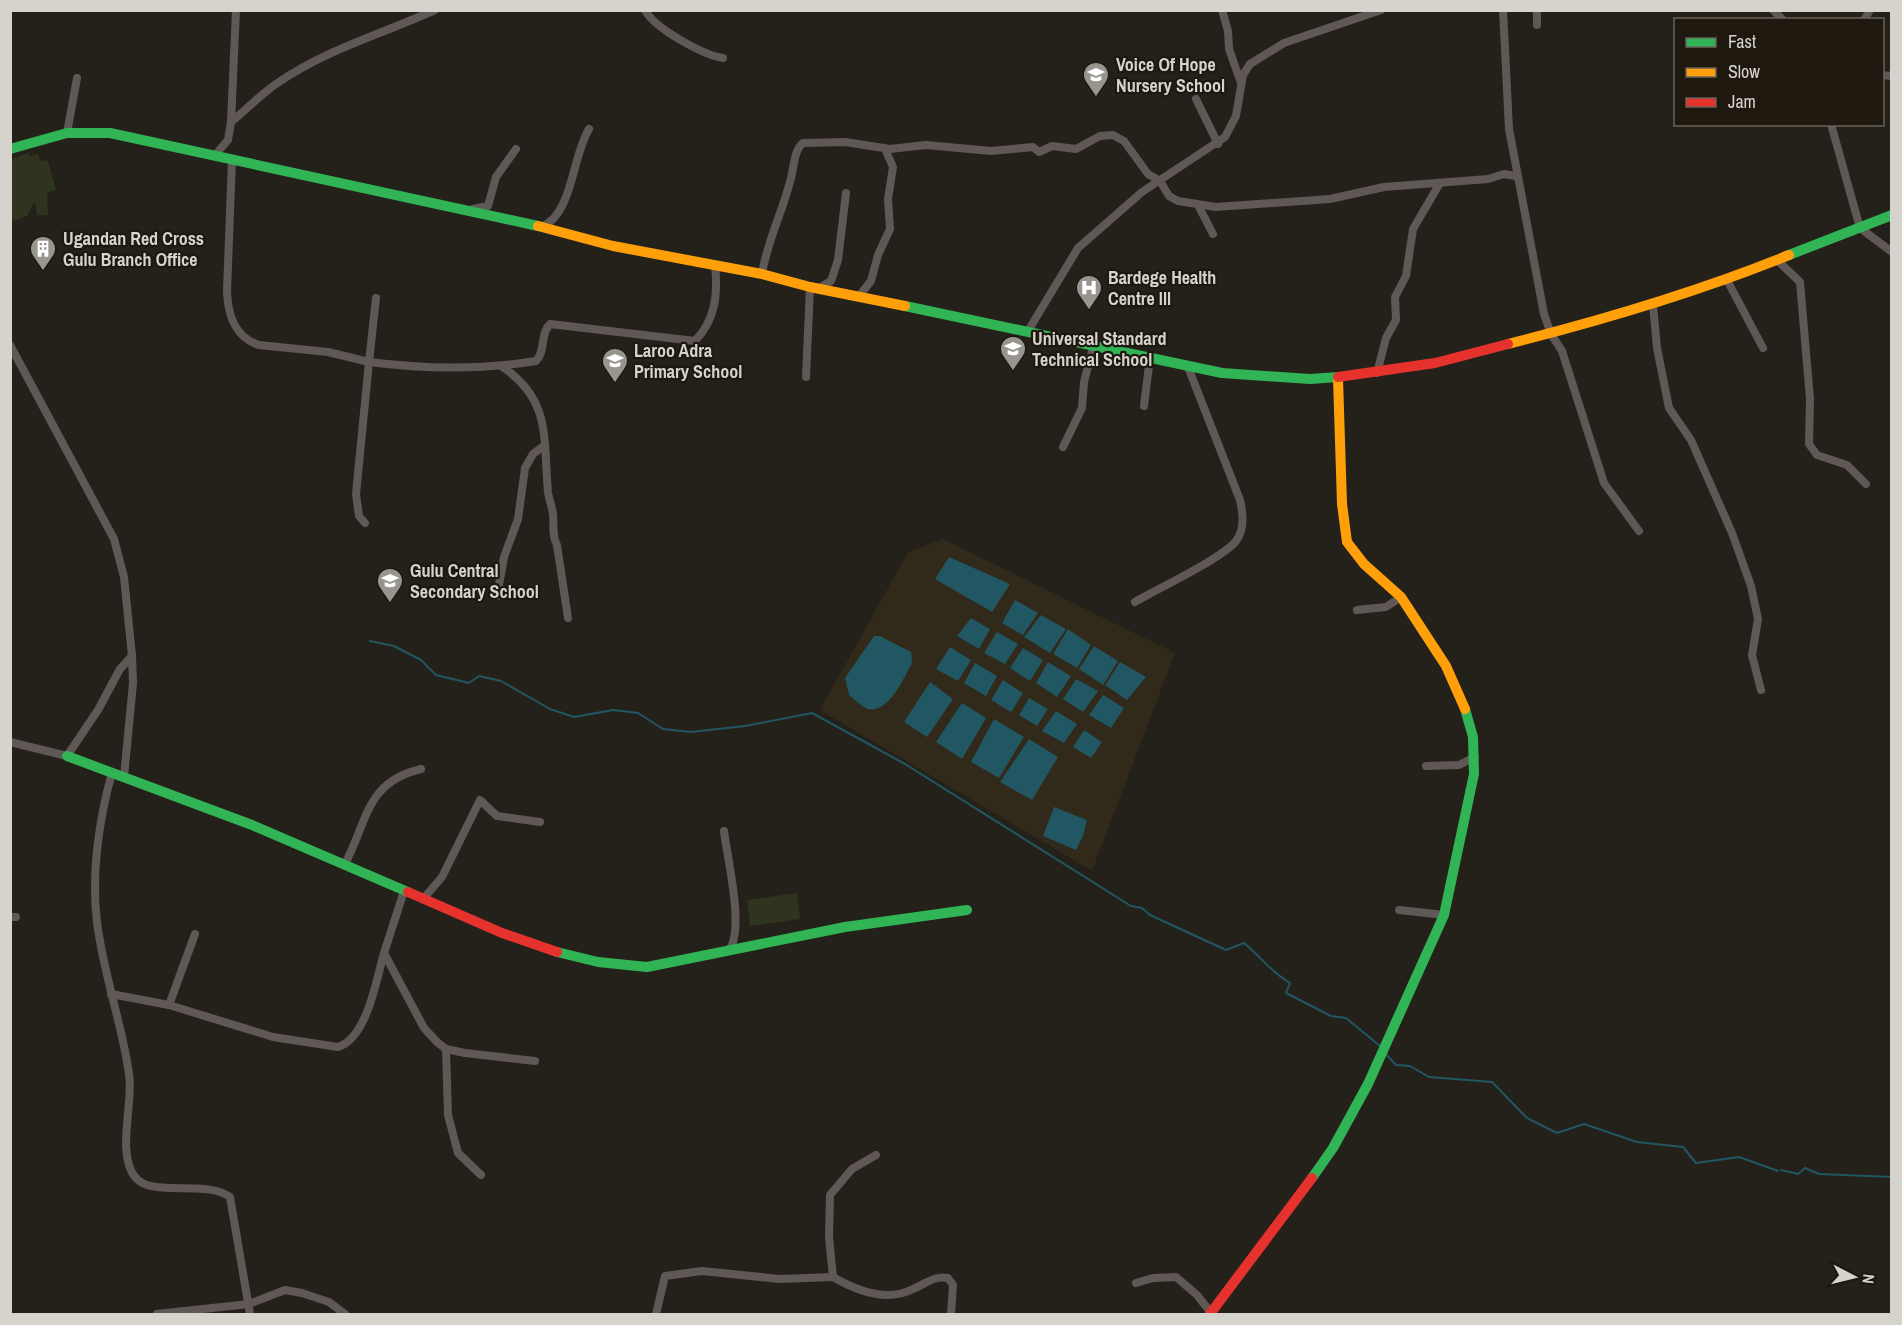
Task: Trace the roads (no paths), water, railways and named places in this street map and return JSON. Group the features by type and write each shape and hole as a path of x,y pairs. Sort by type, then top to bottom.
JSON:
{"street":[{"path":"216,154 228,141 231,122 236,10"},
{"path":"231,122 275,85 293,74 345,47 435,10"},
{"path":"645,10 651,19 695,48 723,58"},
{"path":"1028,331 1078,248 1142,192 1218,144 1232,128 1241,102 1241,83 1229,49 1228,31 1222,10"},
{"path":"1241,83 1250,64 1270,50 1381,10"},
{"path":"1503,10 1507,111 1512,155 1538,291 1551,334 1562,351 1604,483 1640,531"},
{"path":"1537,10 1537,25"},
{"path":"67,133 77,78"},
{"path":"1196,99 1218,144"},
{"path":"1833,126 1860,228 1892,252"},
{"path":"539,227 551,223 559,215 578,161 582,140 588,129"},
{"path":"10,149 67,133 110,133 468,210 613,246 762,274 814,288 1094,344 1188,367 1222,373 1310,379 1338,378 1436,363 1551,334 1653,305 1727,280 1892,215"},
{"path":"762,274 765,255 787,194 800,145 845,142 885,149 926,145 991,151 1033,147 1039,152 1052,146 1076,149 1100,136 1113,135 1119,137 1132,150 1150,176 1160,181 1170,196 1198,205 1226,207 1263,202 1330,199 1384,186 1488,179 1504,174 1516,176"},
{"path":"468,210 488,206 496,177 516,149"},
{"path":"859,296 871,280 890,229 888,199 893,166 885,149"},
{"path":"1504,174 1512,155"},
{"path":"232,159 227,307 237,330 249,342 259,345 328,352 369,362 413,366 501,366 536,361 541,353 546,328 550,324 695,341 715,309 718,289 715,265"},
{"path":"1377,373 1386,338 1396,320 1395,297 1406,276 1413,229 1440,183"},
{"path":"814,288 831,281 838,260 846,193"},
{"path":"1198,205 1213,234"},
{"path":"1778,261 1800,282 1810,399 1809,444 1817,455 1847,465 1866,484"},
{"path":"1727,280 1763,348"},
{"path":"806,377 814,288"},
{"path":"365,523 357,511 356,494 376,298"},
{"path":"1653,305 1657,348 1669,408 1696,450 1743,558 1751,586 1758,619 1752,655 1761,690"},
{"path":"1063,447 1083,408 1084,382 1094,344"},
{"path":"10,345 114,540 124,577 133,683 124,777"},
{"path":"1144,406 1150,357"},
{"path":"501,366 521,381 538,405 545,445 553,538 557,545 568,618"},
{"path":"1135,602 1222,552 1236,542 1240,534 1242,512 1240,500 1188,367"},
{"path":"1136,1283 1154,1278 1176,1277 1197,1295 1211,1314 1294,1205 1347,1125 1406,1003 1444,915 1470,798 1475,757 1467,713 1446,666 1401,597 1364,564 1347,542 1342,504 1338,378"},
{"path":"497,596 504,558 519,519 525,468 533,454 545,445"},
{"path":"1357,610 1386,607 1401,597"},
{"path":"67,756 98,710 120,669 132,656"},
{"path":"10,742 67,756 124,777 252,825 541,947 598,962 646,967 845,927 967,910"},
{"path":"1426,766 1459,765 1475,757"},
{"path":"345,864 371,804 380,790 393,778 421,769"},
{"path":"112,773 94,887 97,924 130,1075 127,1141 130,1168 135,1178 154,1186 217,1189 230,1197 250,1314"},
{"path":"424,898 442,877 480,800 497,816 540,822"},
{"path":"724,831 736,925 734,944 729,950"},
{"path":"111,994 169,1005 273,1037 338,1047 348,1043 358,1032 404,891"},
{"path":"1399,910 1444,915"},
{"path":"169,1005 195,934"},
{"path":"384,953 424,1028 446,1049 535,1061"},
{"path":"446,1049 448,1115 458,1153 481,1174"},
{"path":"834,1277 829,1237 830,1195 852,1169 876,1155"},
{"path":"656,1314 665,1276 702,1271 780,1279 834,1277 864,1292 887,1295 911,1291 939,1277 948,1278 953,1285 951,1314"},
{"path":"157,1314 249,1304 267,1295 285,1290 329,1302 345,1314"}],"water":[{"path":"949,557 1010,584 992,612 935,579"},
{"path":"1015,600 1038,613 1023,635 1002,623"},
{"path":"1041,615 1066,629 1050,653 1024,637"},
{"path":"971,618 990,629 979,649 957,636"},
{"path":"1068,629 1091,645 1077,668 1053,654"},
{"path":"997,632 1018,644 1005,664 984,653"},
{"path":"874,636 880,636 911,652 912,663 889,700 876,709 868,709 849,695 845,678"},
{"path":"1094,646 1118,661 1103,685 1079,669"},
{"path":"950,647 971,660 958,681 936,669"},
{"path":"1023,648 1043,660 1030,681 1010,668"},
{"path":"1048,662 1071,676 1057,697 1036,683"},
{"path":"1120,662 1146,677 1127,700 1105,685"},
{"path":"975,663 997,676 986,696 964,683"},
{"path":"1076,679 1098,691 1083,712 1063,699"},
{"path":"1003,680 1023,693 1011,712 991,700"},
{"path":"930,682 953,699 927,737 904,722"},
{"path":"1103,695 1124,708 1111,728 1089,715"},
{"path":"1029,698 1048,709 1037,726 1019,715"},
{"path":"962,703 986,718 962,759 936,742"},
{"path":"1056,711 1077,724 1064,743 1042,731"},
{"path":"994,719 1024,737 999,778 971,762"},
{"path":"1084,730 1102,742 1091,758 1073,747"},
{"path":"1029,739 1058,757 1032,800 1000,782"},
{"path":"1054,807 1087,820 1076,850 1043,836"}],"waterway":[{"path":"370,641 394,646 421,660 436,675 469,683 479,676 501,681 550,709 574,717 613,710 638,713 663,729 691,732 745,726 812,713 905,764 1131,906 1142,908 1150,915 1226,950 1244,943 1271,969 1290,983 1286,993 1331,1016 1346,1018 1380,1046"},
{"path":"1385,1053 1396,1065 1410,1066 1429,1077 1492,1082 1527,1118 1557,1133 1584,1124 1637,1142 1683,1147 1696,1163 1739,1157 1778,1171"},
{"path":"1781,1170 1798,1174 1805,1168 1819,1174 1892,1177"}],"place":[{"name":"Voice Of Hope Nursery School","path":"1096,98"},
{"name":"Ugandan Red Cross Gulu Branch Office","path":"43,272"},
{"name":"Bardege Health Centre lll","path":"1089,311"},
{"name":"Universal Standard Technical School","path":"1013,372"},
{"name":"Laroo Adra Primary School","path":"615,384"},
{"name":"Gulu Central Secondary School","path":"390,604"}]}
